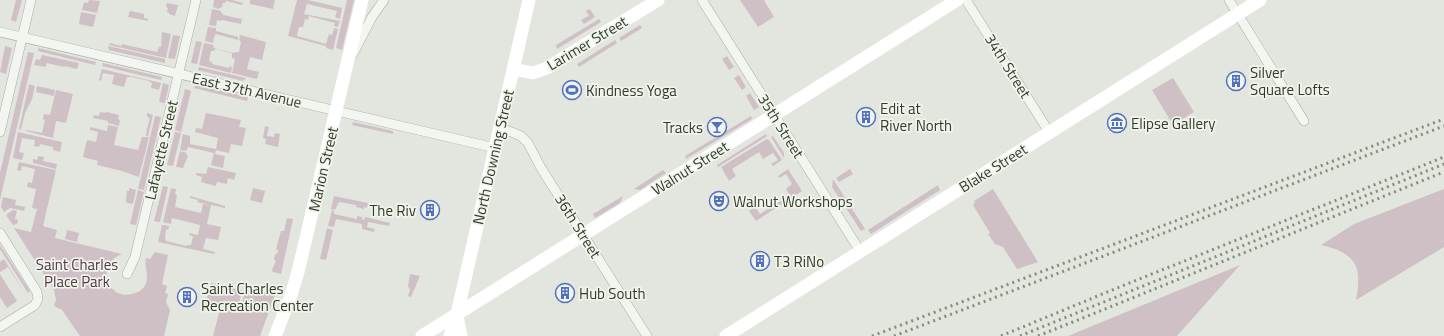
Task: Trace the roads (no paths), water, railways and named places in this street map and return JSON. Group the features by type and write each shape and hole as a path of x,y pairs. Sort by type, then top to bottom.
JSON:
{"street":[{"path":"0,132 31,0"},
{"name":"Lafayette Street","path":"126,274 135,257 196,0"},
{"name":"Marion Street","path":"275,336 298,272 362,0"},
{"path":"347,66 372,17 384,0"},
{"name":"North Downing Street","path":"450,336 457,314 529,0"},
{"name":"Larimer Street","path":"513,69 533,72 547,68 658,0"},
{"name":"35th Street","path":"702,0 860,251"},
{"name":"Walnut Street","path":"422,336 957,0"},
{"name":"34th Street","path":"966,0 1049,132"},
{"path":"1229,0 1304,121"},
{"name":"Blake Street","path":"726,336 1260,0"},
{"name":"East 37th Avenue","path":"0,32 495,148"},
{"name":"36th Street","path":"500,128 521,136 528,143 541,168 647,336"},
{"path":"0,233 37,292 38,299 35,305 0,327"},
{"name":"North Downing Street","path":"457,314 461,336"}],"railway":[{"path":"872,336 1444,119"},
{"path":"894,336 1444,126"},
{"path":"1001,336 1444,157"},
{"path":"1020,336 1444,164"},
{"path":"1038,336 1444,172"}],"place":[{"name":"Silver Square Lofts","path":"1236,81"},
{"name":"Kindness Yoga","path":"572,90"},
{"name":"Edit at River North","path":"866,117"},
{"name":"Elipse Gallery","path":"1117,123"},
{"name":"Tracks","path":"717,127"},
{"name":"Walnut Workshops","path":"719,201"},
{"name":"The Riv","path":"430,210"},
{"name":"T3 RiNo","path":"760,261"},
{"name":"Hub South","path":"565,293"},
{"name":"Saint Charles Recreation Center","path":"187,297"}],"park label":[{"name":"Saint Charles Place Park","path":"77,272"}]}
